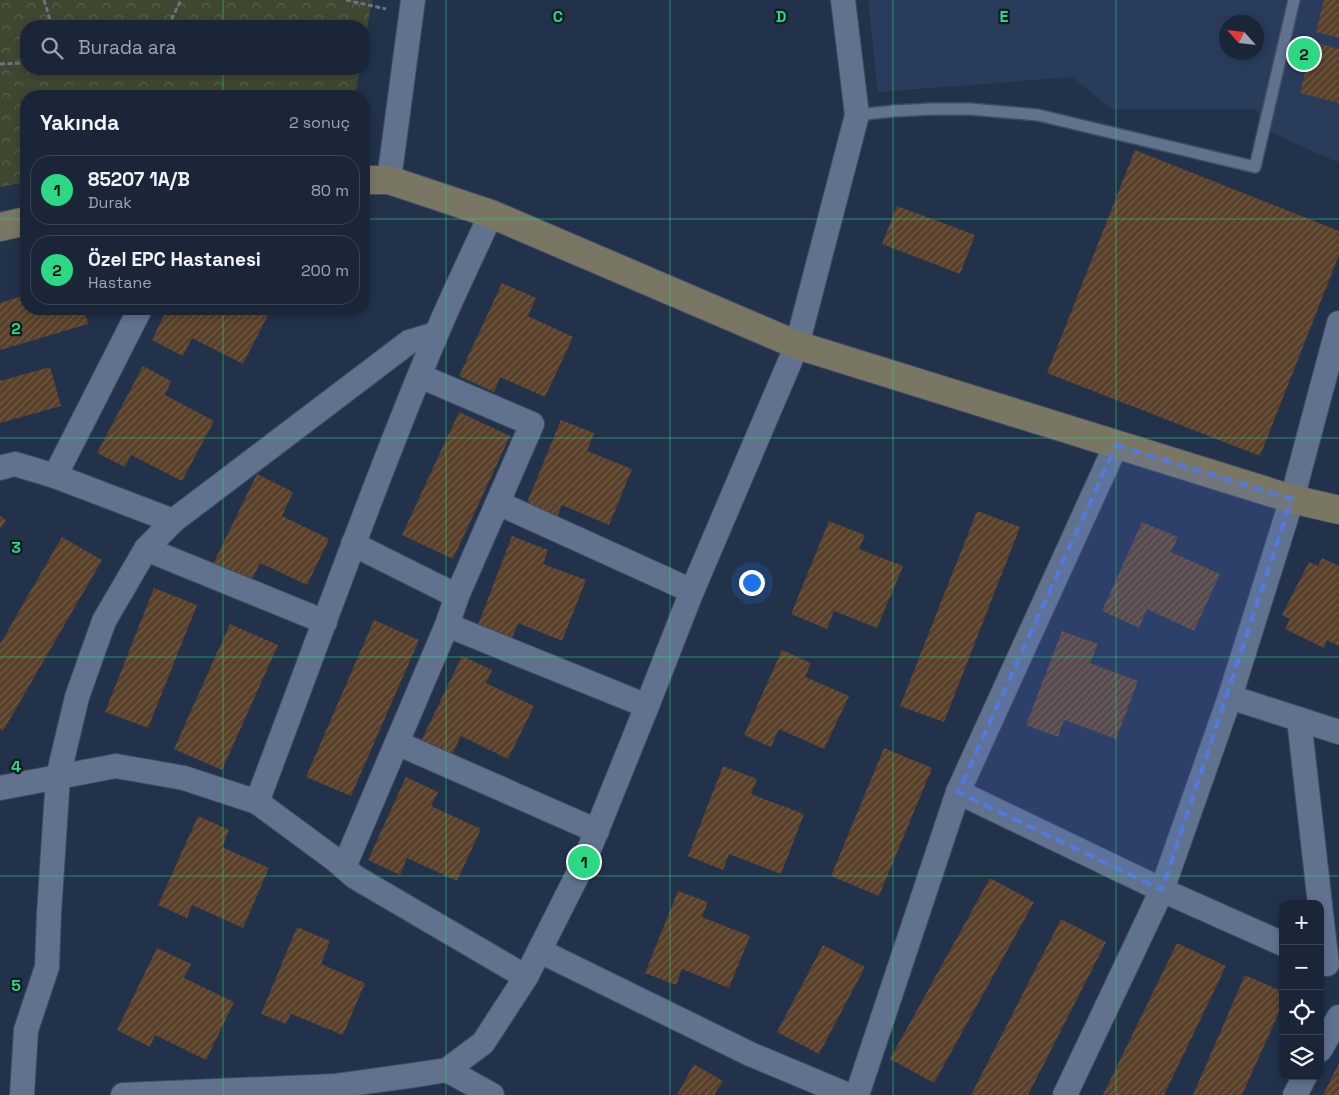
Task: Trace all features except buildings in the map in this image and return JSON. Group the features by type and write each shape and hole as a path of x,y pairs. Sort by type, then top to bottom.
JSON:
{"street":[{"path":"123,1095 336,1086 413,1085 447,1070 483,1043 526,977 584,862 692,591 797,345 857,116 843,0"},
{"path":"412,8 376,180 491,214 797,345 1292,499 1339,510"},
{"path":"257,802 353,544 436,334 491,214"},
{"path":"0,228 20,223"},
{"path":"55,476 138,315"},
{"path":"1065,1095 1162,890 1230,697 1292,499 1339,323"},
{"path":"22,1095 26,1030 47,967 58,777 77,697 104,621 146,549 173,521 409,342 436,334"},
{"path":"344,867 447,625 457,596 532,424 420,376"},
{"path":"857,1095 958,792 1116,445"},
{"path":"0,468 15,464 55,476 173,521"},
{"path":"498,503 692,591"},
{"path":"353,544 457,596"},
{"path":"146,549 325,622"},
{"path":"447,625 647,706"},
{"path":"1230,697 1339,732"},
{"path":"1299,719 1320,900"},
{"path":"397,743 596,831"},
{"path":"0,788 116,766 184,778 257,802 356,877 526,977"},
{"path":"958,792 1162,890 1279,942"},
{"path":"1324,931 1329,965"},
{"path":"540,951 750,1054 848,1095"},
{"path":"1324,1043 1339,1017"},
{"path":"447,1070 492,1095"},
{"path":"1295,1095 1304,1080"}],"lane":[{"path":"857,116 894,111 932,109 970,109 1038,115 1255,166 1294,0"}],"path":[{"path":"44,0 50,20"},
{"path":"171,20 181,0"},
{"path":"346,0 412,8"},
{"path":"0,64 20,63"}],"highlighted area":[{"path":"1116,445 1292,499 1162,890 958,792"}],"shaded area":[{"path":"868,0 1339,0 1339,163 1266,130 1256,109 1112,109 1072,77 878,92"}],"green space":[{"path":"0,0 372,0 369,20 20,20 20,75 359,75 356,90 20,90 20,183 0,187"}],"place":[{"name":"Özel EPC Hastanesi","path":"1304,54"},
{"name":"85207 1A/B","path":"584,862"}]}
